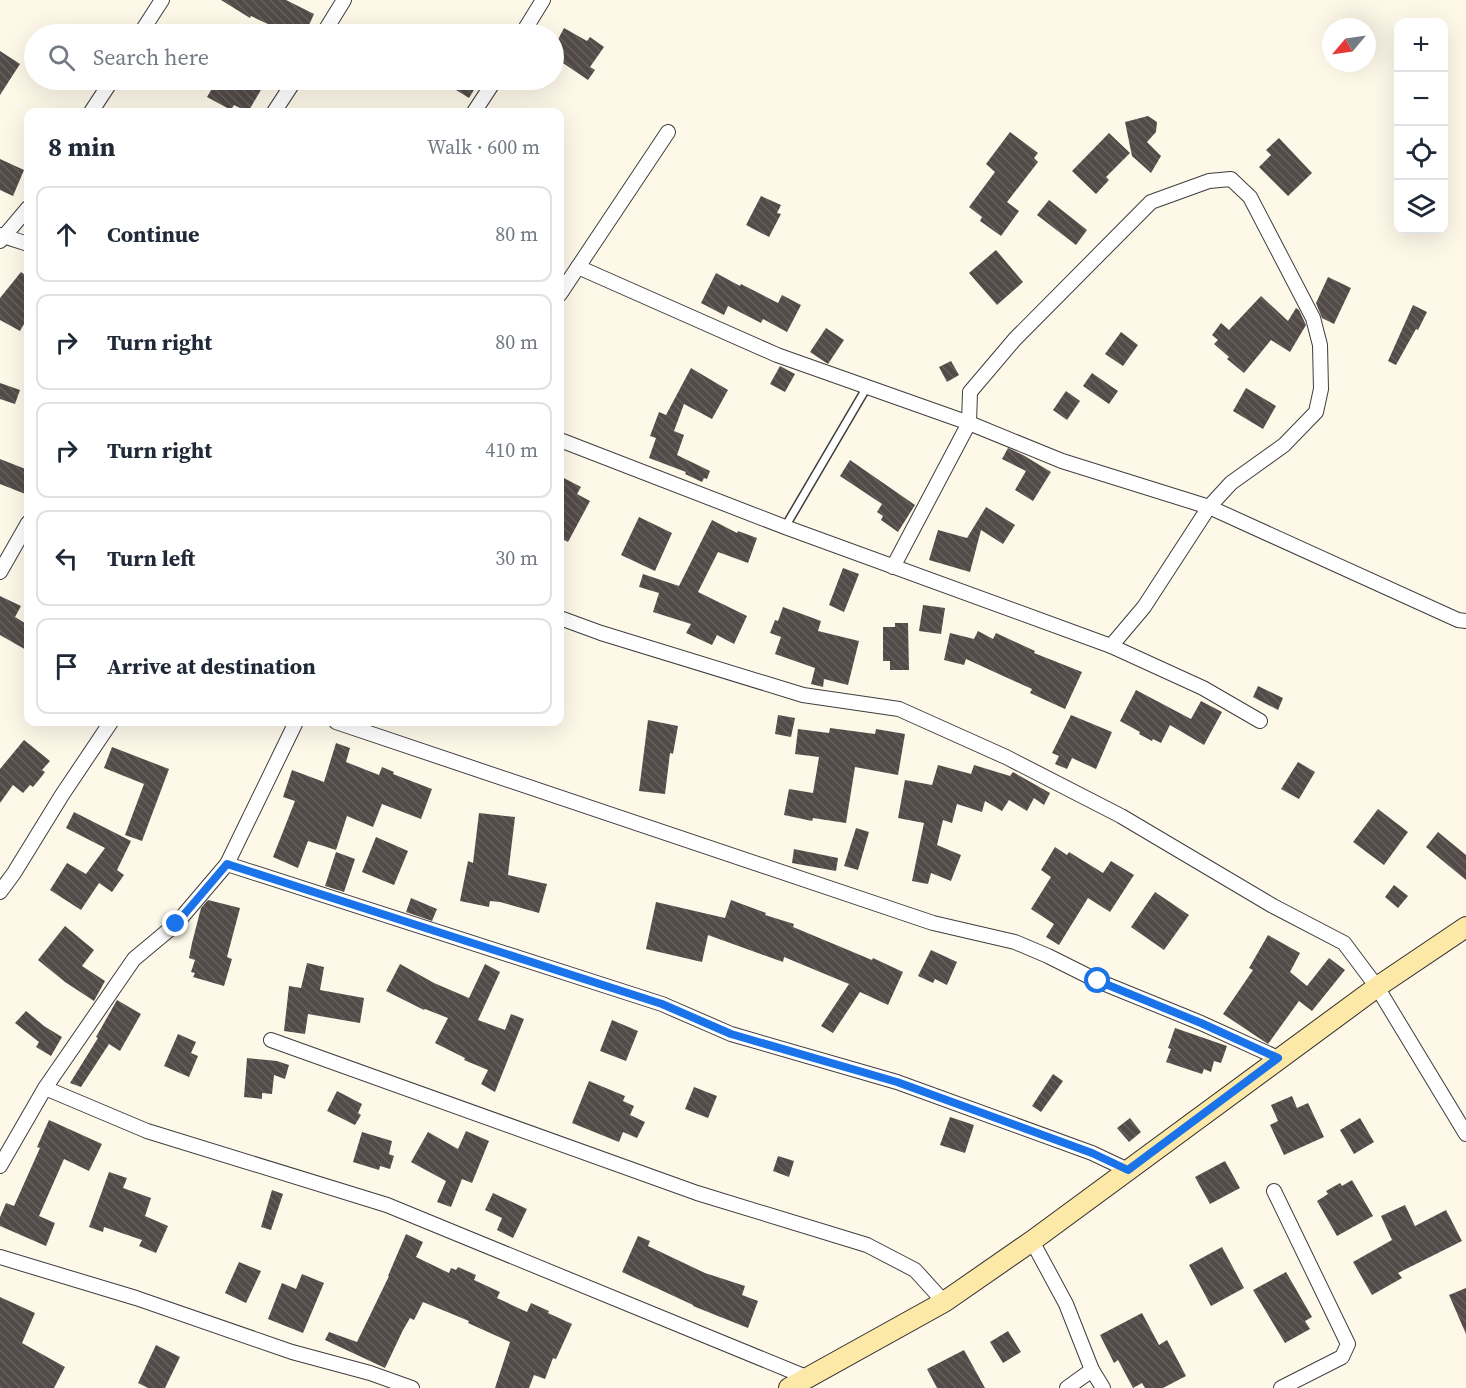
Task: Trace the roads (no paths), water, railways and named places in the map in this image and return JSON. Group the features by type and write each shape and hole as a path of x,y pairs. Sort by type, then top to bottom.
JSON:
{"street":[{"path":"146,24 162,0"},
{"path":"328,24 344,0"},
{"path":"528,24 543,0"},
{"path":"94,108 105,90"},
{"path":"277,108 288,90"},
{"path":"477,108 488,90"},
{"path":"564,288 668,132"},
{"path":"892,567 969,423 970,392 1015,339 1151,202 1209,181 1231,180 1250,197 1313,318 1320,345 1321,389 1316,412 1284,445 1231,483 1209,507 1144,607 1111,646"},
{"path":"24,212 1,237 24,243"},
{"path":"578,267 777,355 969,423 1062,461 1209,507 1458,620 1466,621"},
{"path":"564,442 892,567 1111,646 1203,687 1260,721"},
{"path":"0,572 24,530"},
{"path":"564,619 601,633 803,694 900,709 1006,757 1121,816 1273,906 1344,943 1377,987 1466,1134"},
{"path":"0,892 108,726"},
{"path":"0,1166 45,1088 134,959 176,924 227,864 294,726"},
{"path":"348,726 933,923 1015,942 1098,981 1201,1023 1278,1058"},
{"path":"227,864 662,1004 731,1034 897,1082 1092,1153 1128,1170"},
{"path":"789,1388 944,1302 1032,1241 1278,1058 1466,927"},
{"path":"271,1040 697,1193 867,1245 915,1270 944,1302"},
{"path":"45,1088 147,1131 387,1205 806,1377"},
{"path":"1274,1191 1348,1344 1342,1357 1281,1388"},
{"path":"1032,1241 1066,1304 1092,1370 1103,1388"},
{"path":"0,1257 136,1298 292,1352 370,1373 412,1388"},
{"path":"1067,1388 1092,1370"}],"lane":[{"path":"785,526 867,387"}]}
